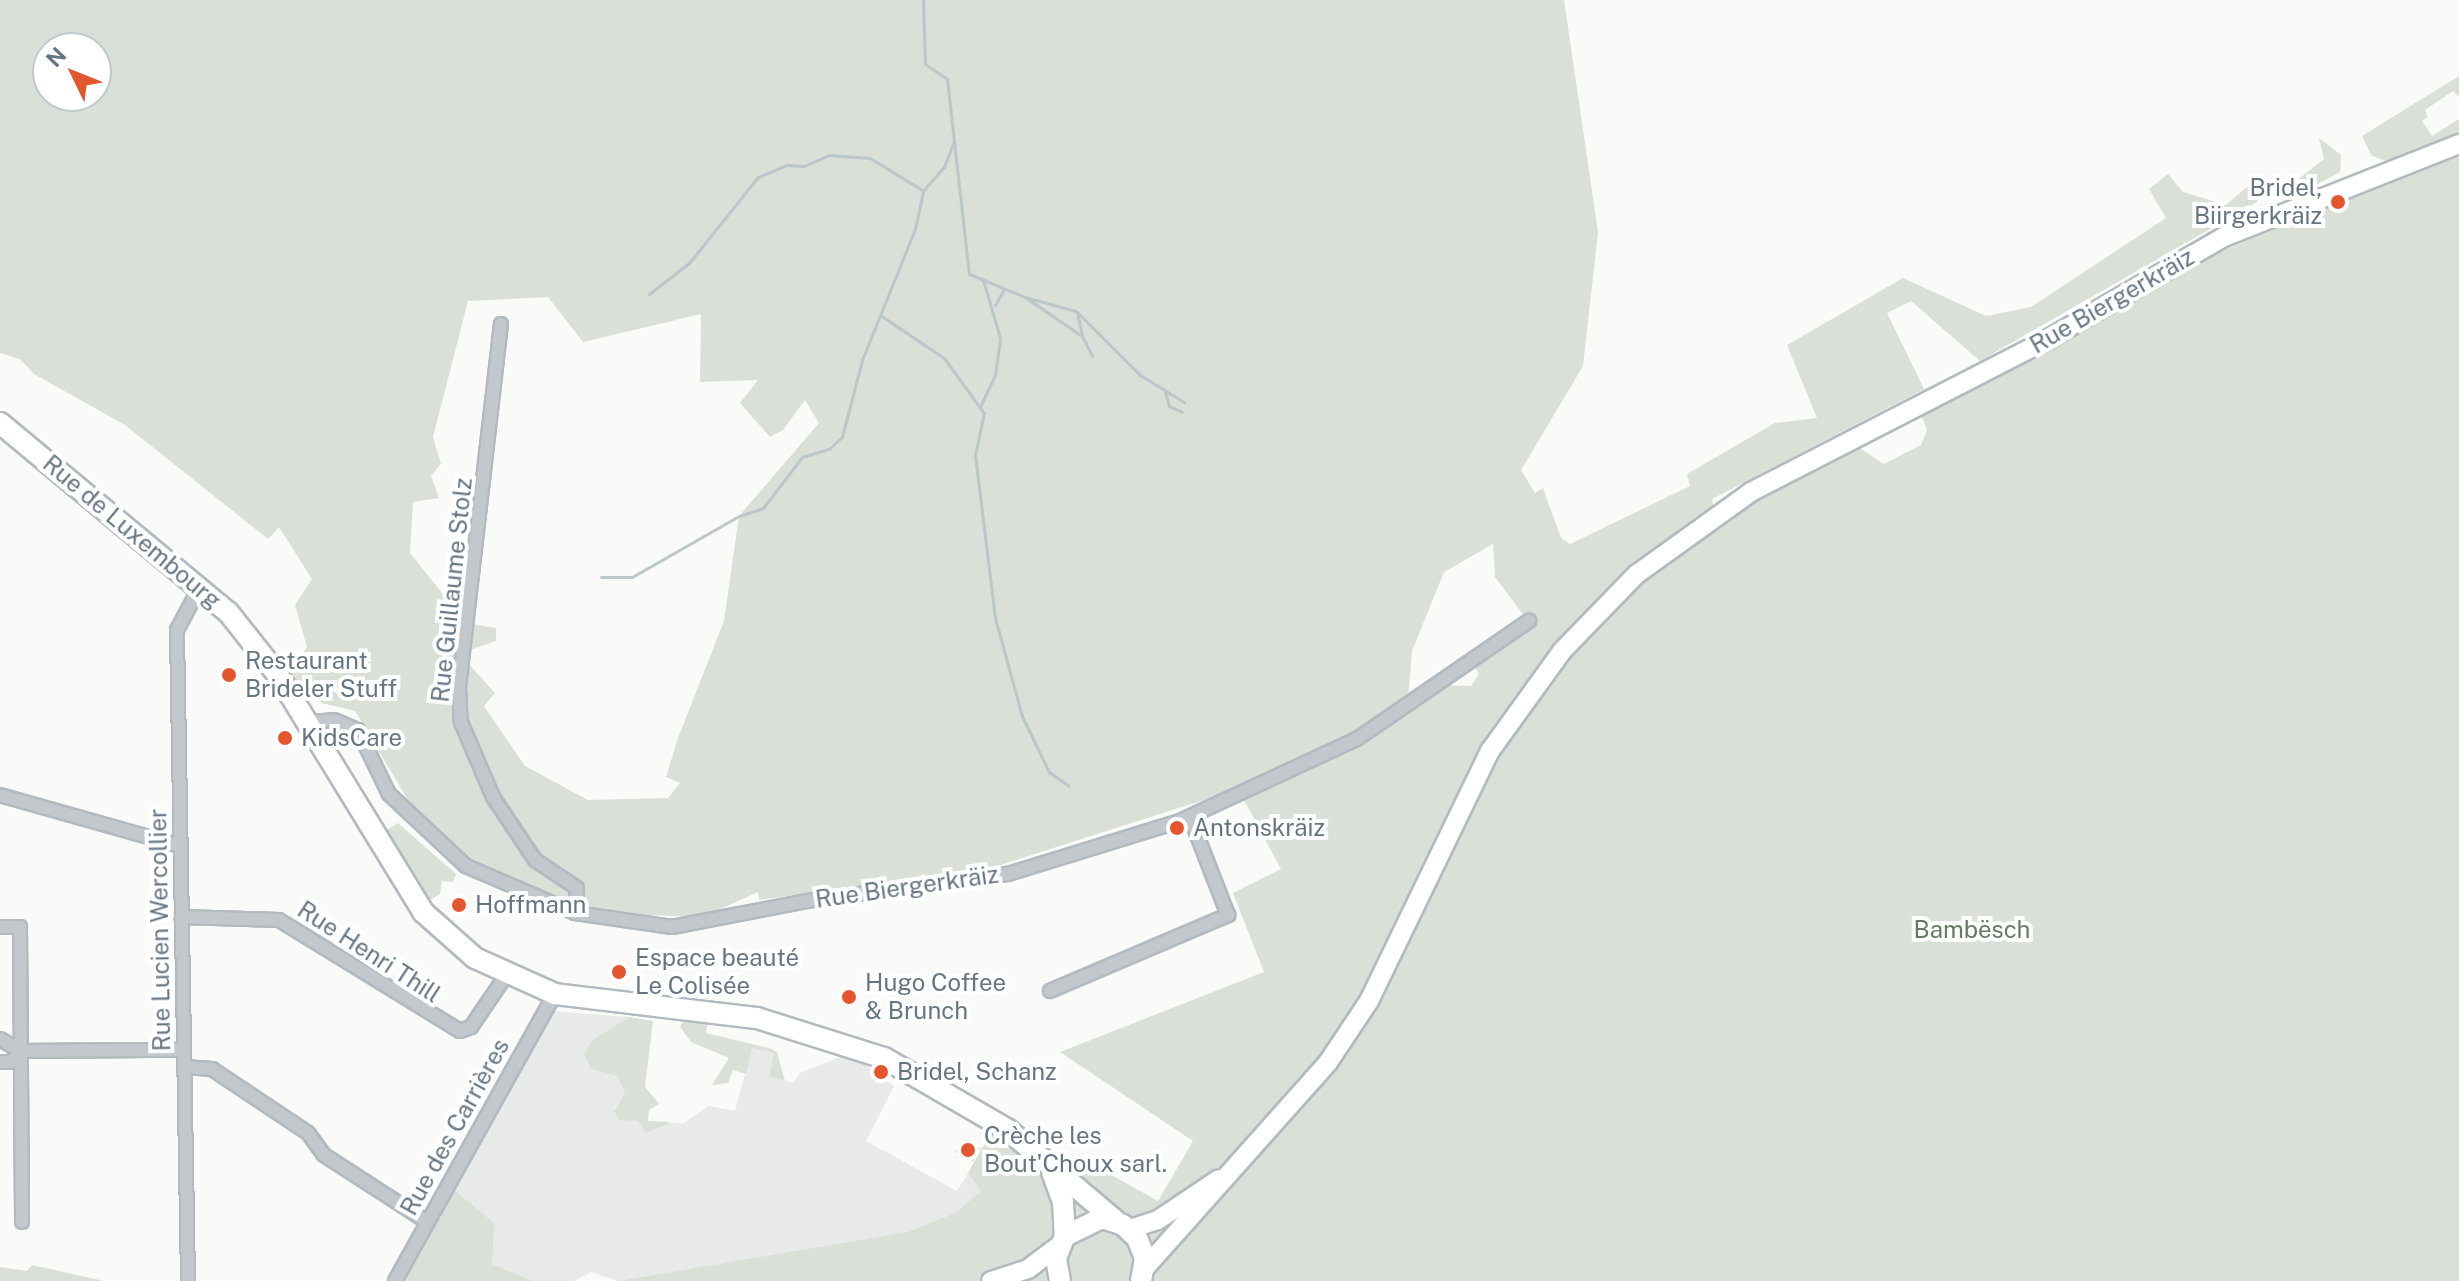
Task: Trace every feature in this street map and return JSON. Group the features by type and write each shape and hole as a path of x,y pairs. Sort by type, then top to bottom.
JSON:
{"main road":[{"name":"Rue Biergerkräiz","path":"1238,1166 1311,1083 1369,1001 1470,786 1562,651 1675,543 1751,492 2045,341 2224,237 2366,178 2459,131"},
{"name":"Rue Biergerkräiz","path":"2366,178 2394,172 2459,144"},
{"name":"Rue de Luxembourg","path":"0,423 201,585 254,642 308,722 423,912 446,937 505,977 555,994 716,1010 829,1037 884,1058 972,1107 1123,1225"},
{"path":"991,1281 1028,1269 1088,1220 1123,1225 1158,1220 1238,1166"},
{"path":"1143,1275 1238,1166"},
{"path":"1051,1168 1063,1202 1060,1281"},
{"path":"1123,1225 1142,1248 1143,1275"}],"street":[{"name":"Rue Guillaume Stolz","path":"501,324 459,689 461,722 493,797 535,860 577,888 575,913"},
{"name":"Rue Lucien Wercollier","path":"188,1281 177,630 201,585"},
{"name":"Rue Biergerkräiz","path":"308,722 334,720 358,730 389,794 466,866 575,913 672,927 807,901 958,884 1190,817 1357,739 1529,621"},
{"path":"0,795 180,846"},
{"path":"1050,991 1221,923 1228,915 1190,817"},
{"name":"Rue Henri Thill","path":"181,917 279,920 460,1031 471,1027 505,977"},
{"path":"0,927 20,927 22,1222"},
{"name":"Rue des Carrières","path":"395,1281 555,994"},
{"path":"0,1039 21,1051 184,1050"},
{"path":"0,1062 11,1062 21,1051"},
{"path":"184,1067 212,1069 308,1133 324,1155 426,1221"}],"shaded area":[{"path":"554,1011 629,1017 591,1041 591,1069 617,1076 625,1093 614,1110 638,1121 684,1123 708,1106 735,1111 752,1048 774,1053 769,1077 793,1083 800,1073 843,1056 867,1066 894,1086 866,1141 957,1191 968,1173 981,1191 955,1213 908,1233 618,1281 591,1272 574,1281 534,1281 492,1264 453,1189"}],"green space":[{"name":"Bambësch","path":"0,0 1564,0 1598,232 1583,366 1521,470 1535,493 1543,488 1561,538 1570,544 1690,486 1687,474 1775,423 1817,418 1787,345 1903,278 1986,316 2031,307 2166,218 2149,189 2168,174 2183,192 2226,205 2249,185 2259,190 2257,202 1980,361 1911,301 1887,313 1924,389 1712,499 1716,523 1858,447 1884,464 1921,445 1927,430 1922,417 1933,408 2227,249 2370,190 2389,162 2372,156 2362,136 2459,76 2459,97 2453,91 2425,110 2428,117 2422,121 2432,136 2459,119 2459,1281 618,1281 908,1232 955,1213 981,1191 968,1173 991,1132 1009,1146 1025,1142 1076,1176 1075,1161 1090,1163 1158,1201 1193,1141 1060,1052 1264,972 1233,893 1281,869 1238,789 991,868 759,900 758,892 703,917 592,913 579,898 569,904 471,862 418,817 355,711 322,703 295,683 291,672 307,647 295,605 312,579 279,527 268,539 125,425 34,374 20,359 0,353","holes":["548,297 583,342 701,314 700,382 758,380 740,403 770,437 783,430 805,400 819,423 739,516 724,621 678,738 666,777 680,783 668,798 588,800 525,766 484,706 495,693 466,661 470,650 496,641 496,628 466,623 410,553 413,502 439,498 431,476 441,464 433,437 468,301","1493,544 1495,577 1528,621 1472,662 1479,674 1471,686 1442,685 1408,698 1412,651 1444,572"]},
{"path":"2319,138 2341,155 2340,172 2303,192 2282,192 2324,159"},
{"path":"398,823 456,874 453,882 442,881 440,894 428,901 385,831"},
{"path":"629,1017 653,1021 645,1087 659,1104 649,1110 648,1121 671,1122 646,1133 638,1121 619,1120 614,1111 625,1093 617,1076 591,1069 584,1054 591,1041"},
{"path":"685,1017 708,1022 706,1033 777,1052 785,1081 769,1077 774,1053 752,1048 746,1074 733,1070 728,1083 712,1085 729,1058 691,1042 680,1027"},
{"path":"453,1189 494,1223 492,1264 534,1281 400,1281 434,1219 442,1217 439,1206"},
{"path":"32,1265 104,1281 0,1281 0,1267 27,1271"}],"building":[{"name":"Crèche les Bout'Choux sarl.","path":"964,1139 980,1148 973,1161 956,1152"}],"waterway":[{"path":"923,0 925,64 947,79 969,274 1025,297 1082,336 1092,356"},
{"path":"601,577 632,577 739,516 763,508 802,457 829,449 842,437 862,360 915,229 923,191 944,167 954,141"},
{"path":"649,294 689,263 758,177 786,165 804,166 829,155 870,158 922,190"},
{"path":"980,407 995,375 1000,338 983,280"},
{"path":"995,305 1003,291"},
{"path":"1025,297 1076,311 1140,375 1184,402"},
{"path":"1077,312 1082,336"},
{"path":"880,315 944,358 984,413 975,455 995,618 1022,716 1049,772 1069,786"},
{"path":"1165,392 1169,406 1182,412"}],"place":[{"name":"Bridel, Biirgerkräiz","path":"2338,202"},
{"name":"Restaurant Brideler Stuff","path":"229,675"},
{"name":"KidsCare","path":"285,738"},
{"name":"Antonskräiz","path":"1177,828"},
{"name":"Hoffmann","path":"459,905"},
{"name":"Espace beauté Le Colisée","path":"619,972"},
{"name":"Hugo Coffee & Brunch","path":"849,997"},
{"name":"Bridel, Schanz","path":"881,1072"},
{"name":"Crèche les Bout'Choux sarl.","path":"968,1150"}]}
